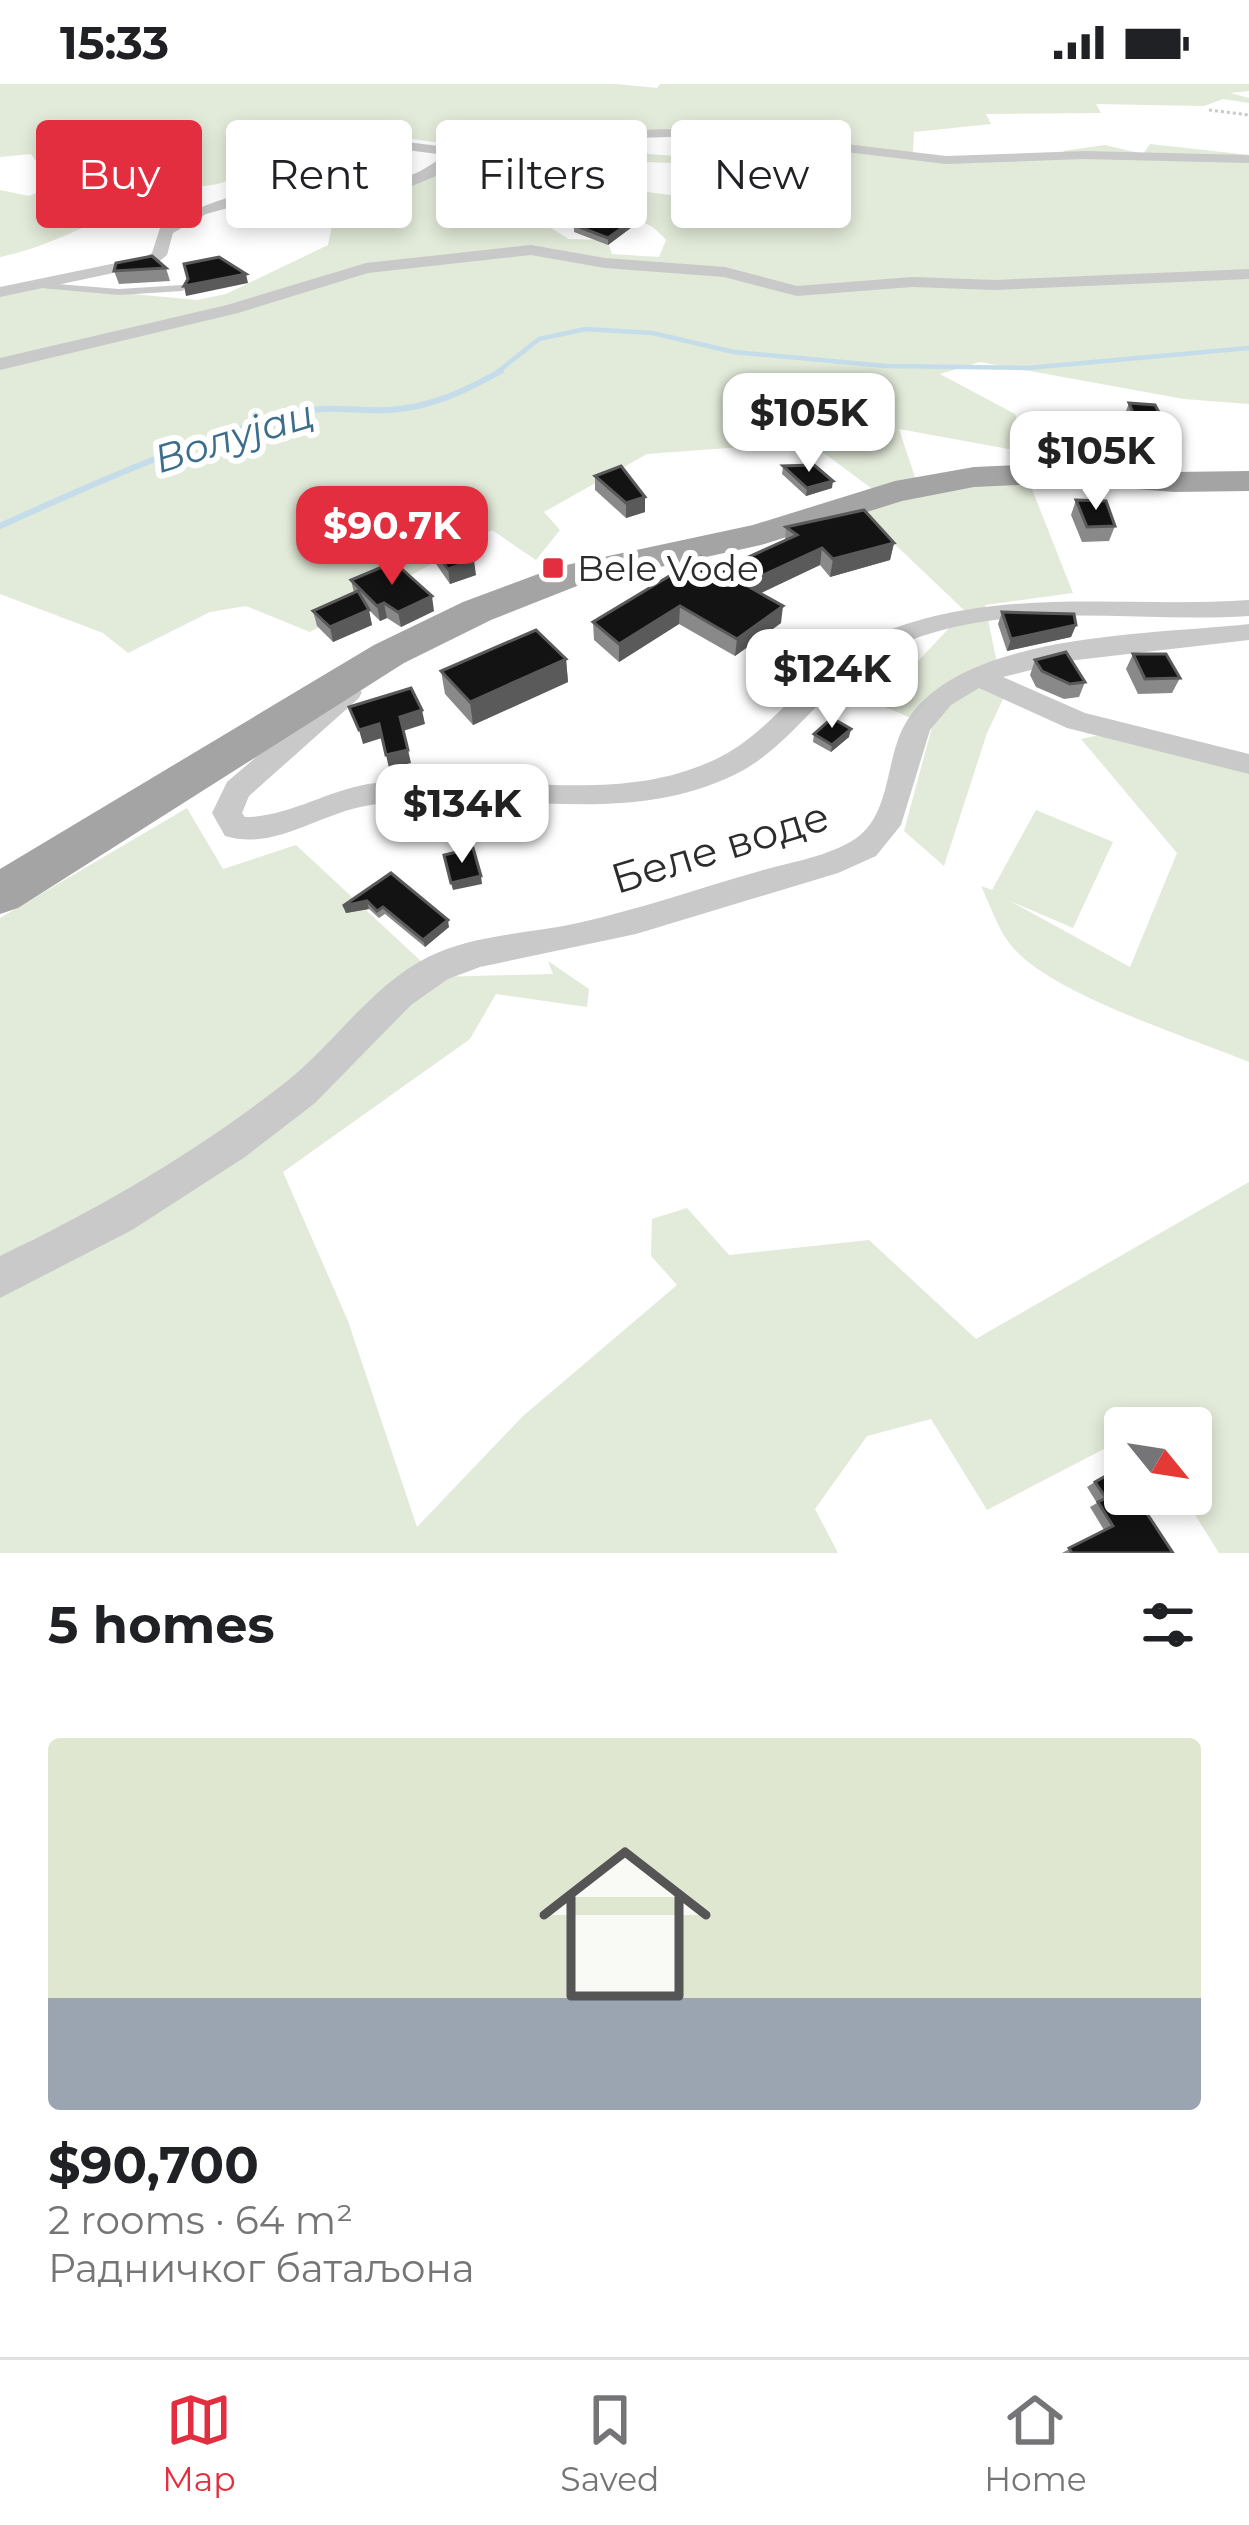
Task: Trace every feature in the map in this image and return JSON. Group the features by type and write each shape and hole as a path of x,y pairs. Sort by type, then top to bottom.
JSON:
{"main road":[{"path":"0,894 352,676 455,621 571,575 760,534 918,487 974,477 1037,473 1249,481"}],"street":[{"path":"647,134 711,132 946,160 1084,155 1249,159"},
{"path":"0,292 150,261 159,255 166,231 183,219 232,201 257,196 336,197 392,189 436,168"},
{"path":"0,364 232,309 366,268 531,250 605,263 725,272 797,291 913,282 995,285 1249,274"},
{"name":"Беле воде","path":"352,676 351,691 237,790 227,813 236,828 264,828 334,802 409,790 623,796 692,780 755,749 863,652 968,615 1185,614 1249,608"},
{"name":"Беле воде","path":"0,1277 169,1187 224,1150 300,1094 396,998 442,965 605,930 868,847 888,821 909,746 925,713 940,696 979,677 1077,652 1249,632"},
{"path":"979,677 1078,721 1249,764"}],"lane":[{"path":"33,286 119,292 182,288"}],"path":[{"path":"1210,110 1249,115"}],"green space":[{"path":"0,84 617,84 657,88 660,84 1249,84 1249,91 1230,93 1249,98 1249,103 1223,99 1204,106 1096,104 1101,113 986,114 991,124 914,132 913,153 988,162 1069,156 1063,151 1105,145 1143,154 1150,144 1249,155 1249,404 1184,399 980,362 940,374 1015,414 1031,453 899,429 915,477 1030,484 1073,593 985,605 1004,697 987,733 944,866 904,831 932,727 878,704 965,611 864,515 875,491 809,442 647,454 544,512 560,530 536,560 492,530 310,632 246,606 210,612 128,653 103,633 0,594 0,292 26,284 197,300 226,294 328,245 331,228 412,228 412,176 428,178 436,171 436,228 551,228 569,239 607,240 612,254 659,257 666,240 647,224 647,192 671,195 671,228 851,228 851,120 671,120 671,136 647,137 647,120 436,120 436,142 412,139 412,120 226,120 226,182 202,187 202,120 36,120 36,161 31,154 0,157"},
{"path":"647,153 671,156 670,163 647,162"},
{"path":"0,190 36,193 36,228 82,228 0,257"},
{"path":"1100,735 1249,762 1249,1062 1121,1012 1055,980 1010,944 994,916 981,886 992,890 1036,810 1113,842 1073,928 1010,901 1130,967 1177,853 1081,739"},
{"path":"187,808 223,869 296,845 438,977 553,974 548,961 589,989 587,1007 496,994 470,1039 283,1172 348,1321 417,1527 523,1416 677,1285 651,1256 652,1219 687,1208 729,1255 869,1240 976,1339 1249,1182 1249,1553 1219,1553 1195,1515 1212,1515 1212,1407 1104,1407 1104,1449 987,1510 931,1419 867,1436 815,1509 838,1553 0,1553 0,918"}],"building":[{"path":"582,228 622,228 608,238"},
{"path":"152,256 166,268 114,271 116,263"},
{"path":"219,257 246,274 184,286 188,279 184,264"},
{"path":"1129,403 1155,405 1177,446 1147,445"},
{"path":"814,465 833,481 807,488 783,466"},
{"path":"621,466 645,497 626,503 595,476"},
{"path":"1076,500 1106,501 1115,526 1087,527"},
{"path":"864,510 894,543 833,559 822,548 744,584 783,606 737,639 680,606 619,644 593,622 701,557 720,570 797,535 786,527"},
{"path":"451,528 474,560 448,569 425,536"},
{"path":"394,562 432,596 398,612 384,603 377,606 351,580"},
{"path":"358,591 369,610 330,627 313,611"},
{"path":"1002,612 1074,614 1076,625 1011,639"},
{"path":"536,630 566,659 470,702 441,671"},
{"path":"1066,652 1085,682 1070,684 1042,671 1035,660"},
{"path":"1133,654 1166,654 1180,678 1145,679"},
{"path":"411,688 422,710 400,717 408,750 386,755 379,724 359,730 349,707"},
{"path":"832,718 851,729 832,745 814,734"},
{"path":"473,848 481,876 451,883 444,855"},
{"path":"391,873 448,920 423,940 383,907 377,911 367,901 343,906"},
{"path":"1106,1515 1148,1515 1173,1553 1072,1553 1069,1548 1113,1526"}],"waterway":[{"name":"Волујац","path":"495,374 539,339 585,329 652,333 734,352 886,366 1027,368 1249,348"},
{"name":"Волујац","path":"495,374 501,371"},
{"name":"Волујац","path":"0,526 147,462 260,423 311,410 390,410 420,405 495,374"}],"place":[{"name":"Bele Vode","path":"553,568"}]}
